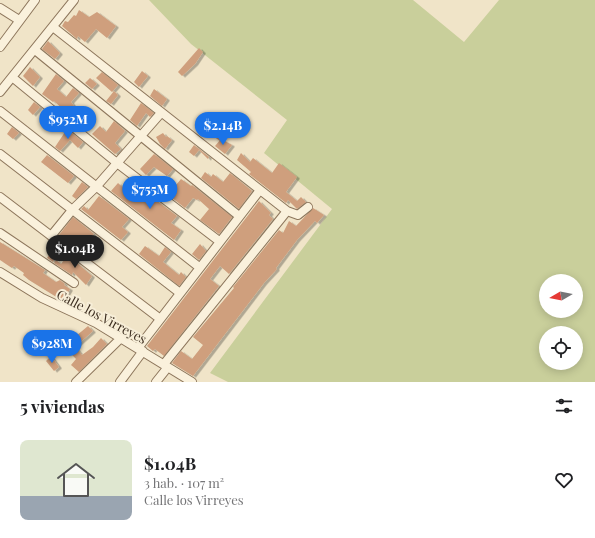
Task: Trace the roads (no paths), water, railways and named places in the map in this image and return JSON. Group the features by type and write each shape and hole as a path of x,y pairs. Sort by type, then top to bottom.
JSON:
{"street":[{"path":"0,47 35,0"},
{"path":"0,92 74,0"},
{"path":"0,8 19,20"},
{"path":"53,27 287,211 298,215 308,207"},
{"path":"35,50 239,216"},
{"path":"12,77 117,163 219,241"},
{"path":"0,111 199,267"},
{"path":"51,236 73,209 96,187 161,113"},
{"path":"0,154 180,293"},
{"path":"120,382 141,350 159,318 260,190"},
{"path":"0,197 159,318"},
{"path":"156,382 166,365 287,211"},
{"path":"0,233 74,283"},
{"name":"Calle los Virreyes","path":"0,272 42,298 96,323 192,382"},
{"path":"76,382 121,338"}]}
